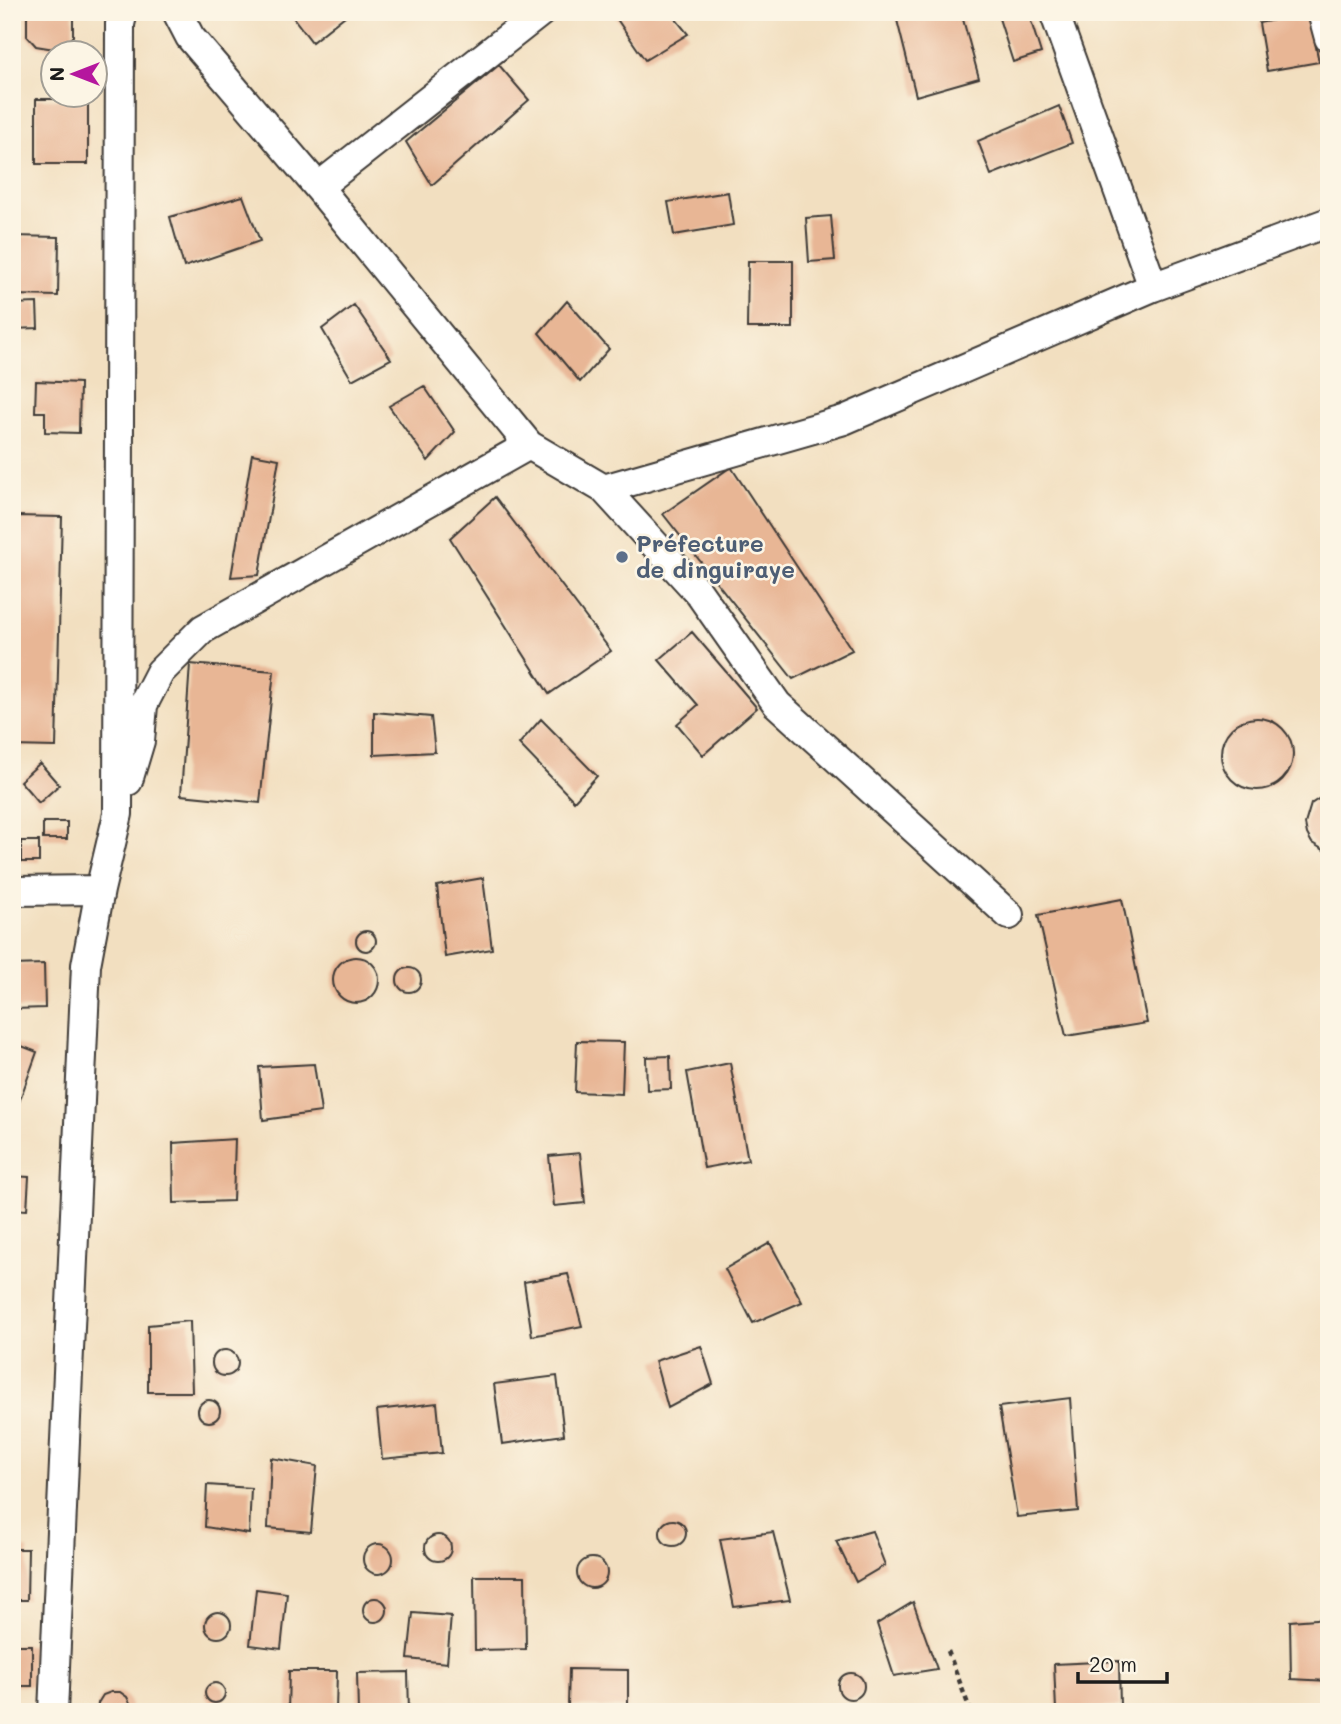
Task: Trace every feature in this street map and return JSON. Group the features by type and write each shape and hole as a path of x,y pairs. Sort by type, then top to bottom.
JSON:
{"street":[{"path":"118,814 120,24 123,12"},
{"path":"177,12 190,37 318,187 529,444 604,489 699,593 777,704 1009,915"},
{"path":"318,187 541,12"},
{"path":"1054,12 1153,287"},
{"path":"1322,12 1329,38"},
{"path":"604,489 844,420 1153,287 1329,222"},
{"path":"53,1712 86,965 118,814 140,741 143,705 160,672 203,629 529,444"},
{"path":"12,891 100,890"}],"path":[{"path":"948,1651 971,1712"}],"building":[{"path":"27,12 73,12 71,38 38,38 38,46 27,36"},
{"path":"289,12 350,12 312,42"},
{"path":"612,12 670,12 688,34 645,60"},
{"path":"895,12 961,12 979,78 916,96"},
{"path":"997,12 1028,12 1041,53 1013,62"},
{"path":"1309,13 1319,62 1267,71 1259,23"},
{"path":"499,65 529,100 432,185 406,142"},
{"path":"36,99 38,108 88,108 88,164 36,164"},
{"path":"1059,106 1072,143 991,175 978,141"},
{"path":"728,192 733,225 674,235 668,202"},
{"path":"243,196 260,241 184,267 170,217"},
{"path":"831,216 835,260 809,262 806,218"},
{"path":"12,236 59,237 58,296 12,295"},
{"path":"748,261 793,261 793,328 747,328"},
{"path":"567,301 609,349 580,382 539,333"},
{"path":"37,303 38,328 12,329 12,304"},
{"path":"354,305 391,359 352,380 322,329"},
{"path":"36,381 80,383 79,433 45,432 45,412 35,412"},
{"path":"424,386 455,432 428,461 389,406"},
{"path":"252,454 279,459 259,575 231,577"},
{"path":"731,467 852,650 793,679 663,514"},
{"path":"495,497 611,651 549,694 450,538"},
{"path":"16,516 62,517 56,747 12,746 12,532 16,532"},
{"path":"692,632 757,708 703,755 677,724 698,705 659,660"},
{"path":"190,664 274,671 260,803 181,795"},
{"path":"374,712 431,717 435,752 374,755"},
{"path":"1257,718 1277,724 1287,734 1293,754 1287,774 1277,784 1257,790 1237,784 1227,774 1221,754 1227,734 1237,724"},
{"path":"541,719 597,776 574,801 519,744"},
{"path":"40,763 59,785 39,803 20,781"},
{"path":"1329,792 1329,853 1312,843 1305,824 1311,804"},
{"path":"43,822 67,822 67,839 43,839"},
{"path":"21,841 39,841 39,862 21,862"},
{"path":"483,878 492,949 445,957 437,886"},
{"path":"1122,899 1147,1023 1066,1036 1038,915"},
{"path":"366,931 373,934 376,941 373,948 366,951 359,948 356,941 359,934"},
{"path":"356,957 372,964 379,980 372,996 356,1003 340,996 333,980 340,964"},
{"path":"44,964 45,1008 14,1009 12,965"},
{"path":"409,968 417,972 421,980 417,988 409,992 401,988 397,980 401,972"},
{"path":"577,1041 624,1042 622,1094 575,1092"},
{"path":"14,1043 37,1052 13,1119 12,1048"},
{"path":"670,1056 671,1089 647,1090 646,1057"},
{"path":"730,1063 748,1160 704,1168 687,1072"},
{"path":"314,1064 321,1112 263,1120 259,1067"},
{"path":"235,1139 233,1201 174,1203 173,1143"},
{"path":"580,1153 585,1203 554,1206 549,1156"},
{"path":"12,1176 29,1177 27,1210 12,1209"},
{"path":"770,1243 802,1302 753,1323 725,1269"},
{"path":"568,1274 582,1326 532,1336 524,1282"},
{"path":"190,1321 192,1392 148,1392 148,1325"},
{"path":"701,1346 713,1384 668,1408 655,1361"},
{"path":"225,1350 234,1354 238,1363 234,1372 225,1376 216,1372 212,1363 216,1354"},
{"path":"557,1376 564,1435 502,1444 494,1384"},
{"path":"1070,1398 1078,1511 1017,1517 999,1407"},
{"path":"209,1400 217,1403 220,1411 217,1419 209,1422 201,1419 198,1411 201,1403"},
{"path":"437,1403 442,1453 382,1459 377,1410"},
{"path":"271,1458 317,1466 311,1532 268,1528"},
{"path":"207,1485 251,1488 249,1534 205,1527"},
{"path":"673,1520 683,1523 686,1533 683,1543 673,1546 663,1543 660,1533 663,1523"},
{"path":"872,1531 885,1565 856,1582 836,1541"},
{"path":"773,1532 790,1600 734,1607 720,1539"},
{"path":"438,1535 447,1539 451,1548 447,1557 438,1561 429,1557 425,1548 429,1539"},
{"path":"378,1544 388,1549 393,1559 388,1569 378,1574 368,1569 363,1559 368,1549"},
{"path":"12,1549 28,1549 27,1600 12,1600"},
{"path":"592,1558 603,1562 607,1573 603,1584 592,1588 581,1584 577,1573 581,1562"},
{"path":"474,1576 525,1576 526,1649 475,1650"},
{"path":"256,1589 287,1593 281,1649 250,1645"},
{"path":"375,1598 386,1605 387,1610 380,1621 375,1622 364,1615 363,1610 370,1599"},
{"path":"913,1602 937,1669 894,1676 877,1624"},
{"path":"218,1612 227,1616 231,1625 227,1634 218,1638 209,1634 205,1625 209,1616"},
{"path":"413,1613 451,1616 447,1663 408,1659"},
{"path":"1329,1618 1329,1681 1291,1679 1290,1621"},
{"path":"12,1645 32,1645 32,1686 12,1686"},
{"path":"1119,1661 1120,1707 1056,1710 1054,1664"},
{"path":"569,1669 628,1670 628,1708 568,1706"},
{"path":"289,1671 337,1671 336,1712 288,1712"},
{"path":"408,1672 409,1712 358,1712 357,1673"},
{"path":"851,1673 860,1677 864,1686 860,1695 851,1699 842,1695 838,1686 842,1677"},
{"path":"211,1683 219,1683 225,1693 219,1703 211,1703 205,1697 205,1689"},
{"path":"120,1692 127,1697 131,1705 130,1712 97,1712 103,1695"}],"place":[{"name":"Préfecture de dinguiraye","path":"622,557"}]}
